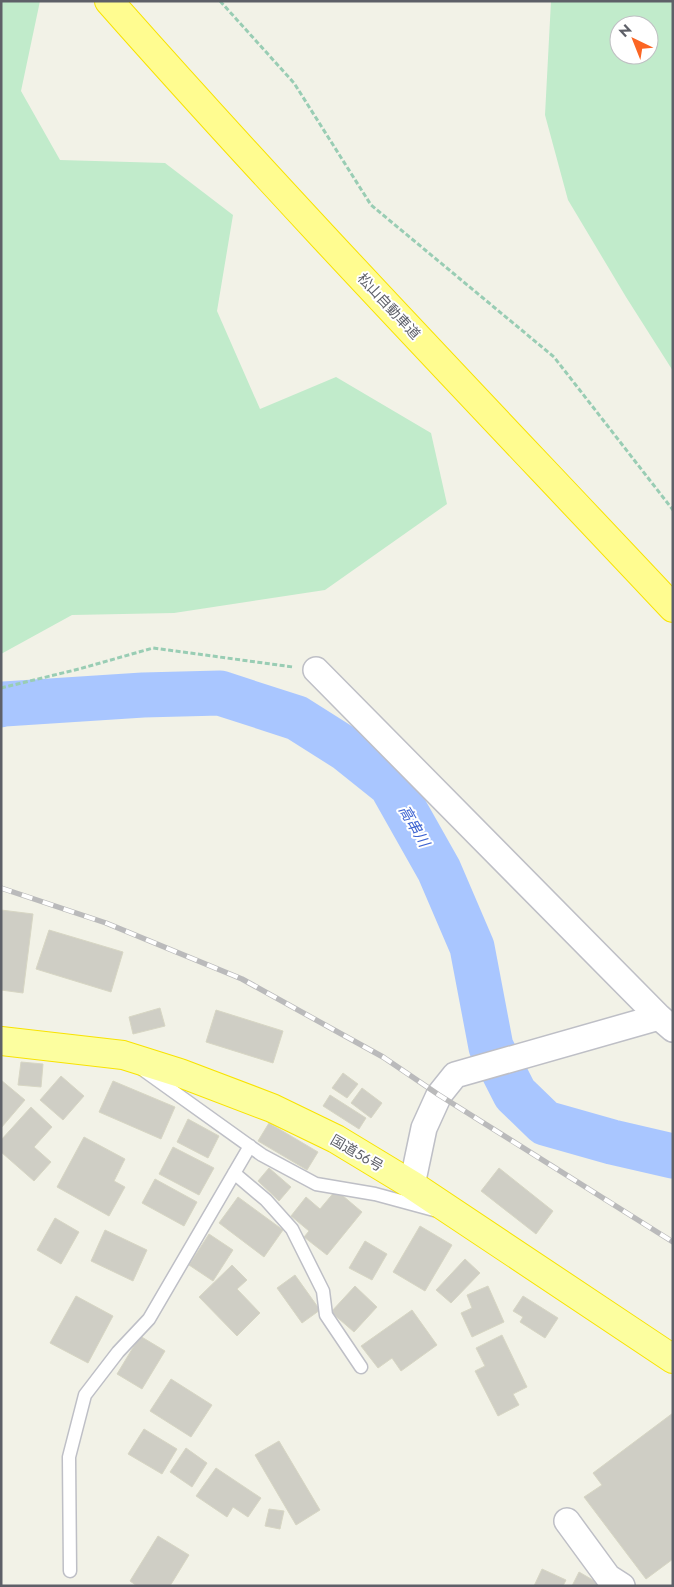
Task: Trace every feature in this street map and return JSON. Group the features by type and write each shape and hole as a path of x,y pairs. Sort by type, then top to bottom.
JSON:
{"highway":[{"name":"松山自動車道","path":"109,1 199,103 673,608"},
{"name":"国道56号","path":"1,1041 123,1055 180,1073 272,1108 336,1139 412,1185 673,1359"}],"street":[{"path":"316,670 666,1023"},
{"path":"412,1185 424,1128 439,1094 455,1075 666,1023"},
{"path":"567,1521 608,1577 622,1586"}],"lane":[{"path":"123,1055 262,1155 316,1184 375,1194 463,1218"},
{"path":"70,1571 68,1457 85,1395 118,1352 149,1319 250,1146"},
{"path":"234,1173 266,1200 292,1228 323,1291 326,1315 361,1367"}],"path":[{"path":"220,1 294,83 371,205 554,357 673,510"},
{"path":"1,688 153,648 316,670"}],"green space":[{"path":"1,1 40,1 21,91 60,160 165,163 233,215 217,311 260,409 336,377 431,433 447,504 325,590 174,613 72,615 1,654"},
{"path":"551,1 673,1 673,371 568,200 545,115"}],"building":[{"path":"1,910 33,914 23,993 1,990"},
{"path":"49,930 123,952 111,992 36,969"},
{"path":"160,1008 165,1026 133,1034 129,1017"},
{"path":"216,1010 283,1031 273,1063 206,1042"},
{"path":"21,1062 43,1064 41,1087 18,1085"},
{"path":"343,1073 358,1084 347,1098 332,1088"},
{"path":"61,1076 84,1096 63,1120 40,1100"},
{"path":"1,1080 25,1100 1,1128"},
{"path":"113,1081 175,1107 161,1139 99,1112"},
{"path":"362,1088 382,1103 371,1118 351,1103"},
{"path":"330,1095 366,1118 359,1129 323,1106"},
{"path":"31,1107 52,1127 34,1147 51,1162 34,1181 1,1152 1,1140"},
{"path":"188,1119 219,1136 208,1158 177,1142"},
{"path":"269,1123 318,1152 307,1170 258,1141"},
{"path":"84,1137 125,1159 114,1181 125,1187 109,1216 57,1187"},
{"path":"173,1147 214,1168 199,1195 159,1174"},
{"path":"269,1168 291,1187 279,1201 258,1181"},
{"path":"499,1168 553,1211 536,1234 481,1191"},
{"path":"155,1179 197,1202 184,1226 142,1203"},
{"path":"336,1190 362,1212 327,1255 304,1237 309,1231 291,1216 306,1197 320,1209"},
{"path":"238,1197 283,1230 264,1257 219,1223"},
{"path":"55,1218 79,1232 61,1264 37,1250"},
{"path":"420,1226 452,1245 425,1291 393,1272"},
{"path":"105,1230 147,1250 133,1281 91,1261"},
{"path":"209,1234 233,1250 213,1281 189,1265"},
{"path":"365,1241 387,1254 372,1280 349,1268"},
{"path":"465,1259 480,1273 451,1303 436,1290"},
{"path":"232,1265 247,1280 237,1289 260,1313 237,1336 199,1297"},
{"path":"295,1275 320,1310 302,1323 277,1288"},
{"path":"355,1286 377,1307 354,1332 331,1312"},
{"path":"488,1286 504,1322 472,1337 461,1313 472,1308 467,1295"},
{"path":"76,1296 113,1316 88,1363 50,1343"},
{"path":"523,1296 558,1318 545,1338 520,1322 523,1317 513,1311"},
{"path":"412,1310 437,1345 401,1371 392,1358 378,1368 361,1346"},
{"path":"502,1335 527,1387 513,1394 519,1405 498,1416 475,1371 485,1366 476,1348"},
{"path":"140,1336 165,1351 142,1389 117,1374"},
{"path":"171,1379 212,1405 191,1437 150,1411"},
{"path":"673,1413 673,1559 646,1579 584,1497 602,1485 593,1473"},
{"path":"144,1429 177,1449 162,1474 128,1454"},
{"path":"279,1441 320,1510 296,1525 255,1455"},
{"path":"186,1448 207,1463 192,1487 170,1472"},
{"path":"216,1468 261,1498 248,1517 233,1507 227,1517 196,1496"},
{"path":"269,1509 284,1511 280,1529 265,1526"},
{"path":"158,1536 189,1555 170,1586 137,1586 130,1581"},
{"path":"542,1569 566,1580 563,1586 534,1586"},
{"path":"579,1572 598,1583 597,1586 572,1586"}],"waterway":[{"name":"高串川","path":"1,705 143,695 220,693 297,718 346,749 391,785 439,870 472,947 491,1047 515,1094 545,1123 612,1142 673,1156"}],"railway":[{"path":"1,888 106,923 242,979 383,1057 439,1095 673,1242"}]}
